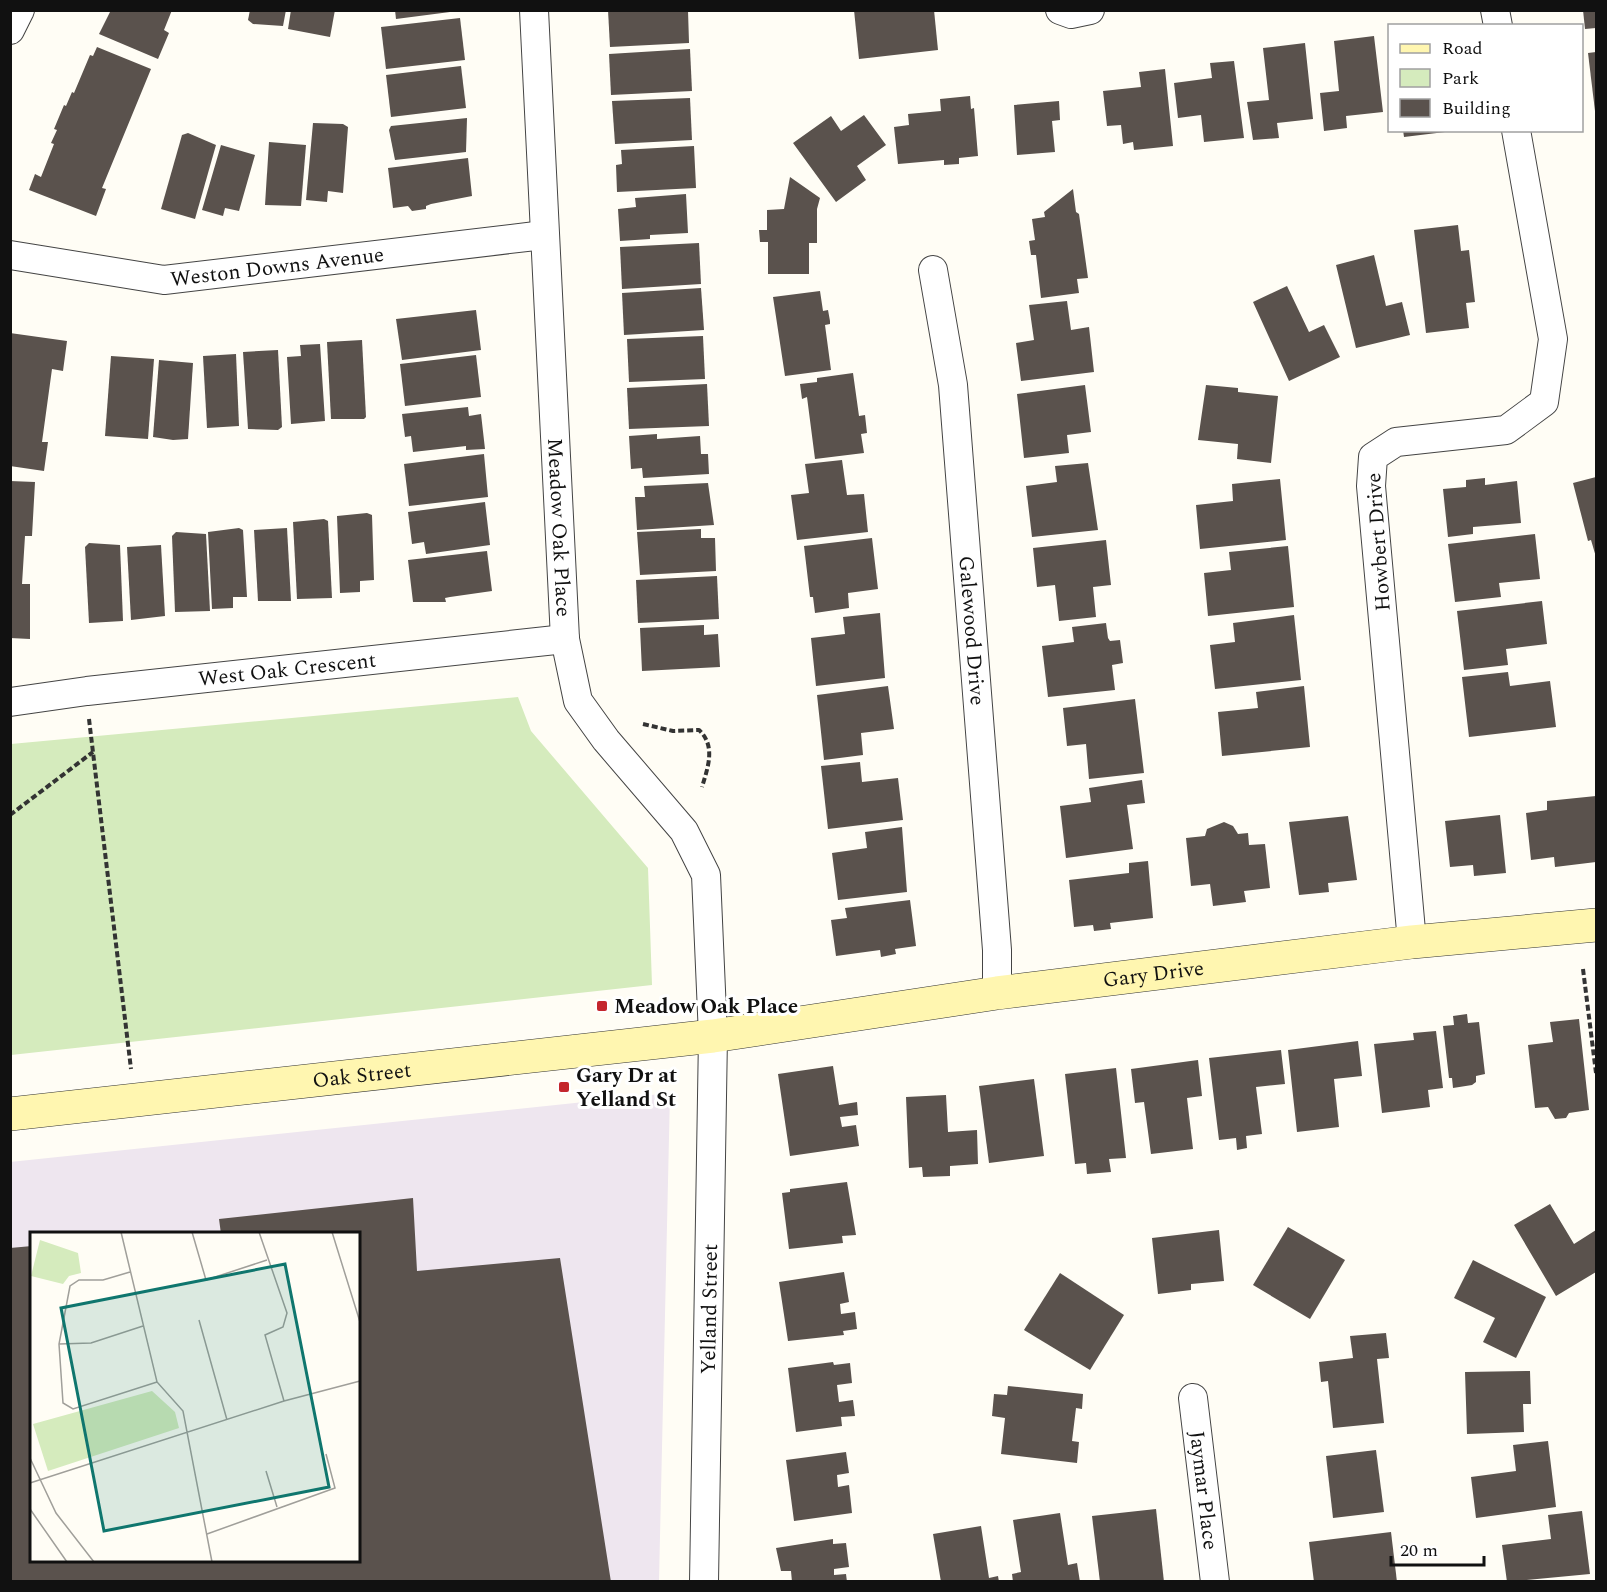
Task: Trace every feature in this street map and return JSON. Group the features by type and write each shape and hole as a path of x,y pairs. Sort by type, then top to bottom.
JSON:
{"street":[{"path":"10,30 20,10"},
{"name":"Meadow Oak Place","path":"534,10 565,639 578,701 606,740 684,831 706,875 713,1036"},
{"path":"1060,10 1071,14 1090,10"},
{"name":"Howbert Drive","path":"1412,942 1371,486 1373,457 1396,442 1506,430 1544,402 1553,339 1516,132"},
{"name":"Weston Downs Avenue","path":"10,255 164,280 544,235"},
{"name":"Galewood Drive","path":"933,270 953,385 997,950 997,993"},
{"name":"West Oak Crescent","path":"10,702 87,691 565,639"},
{"name":"Gary Drive","path":"713,1036 997,993 1412,942 1596,925"},
{"name":"Oak Street","path":"10,1114 713,1036"},
{"name":"Yelland Street","path":"704,1581 713,1036"},
{"name":"Jaymar Place","path":"1193,1398 1215,1581"}],"path":[{"path":"87,691 132,1076 137,1099"},
{"path":"643,724 673,731 699,730 708,739 710,752 702,787"},
{"path":"10,815 93,752"},
{"path":"1583,969 1596,1072"}],"shaded area":[{"path":"670,1093 659,1581 11,1581 10,1162"}],"green space":[{"path":"518,697 531,731 648,868 652,985 11,1055 11,744"}],"building":[{"path":"111,10 172,10 164,30 169,33 158,59 99,34"},
{"path":"250,10 286,10 283,26 253,24 248,20"},
{"path":"291,10 335,10 330,37 288,29"},
{"path":"395,10 450,10 450,12 396,19"},
{"path":"608,10 688,10 689,43 610,47"},
{"path":"854,10 934,10 938,50 859,59"},
{"path":"1583,10 1596,10 1596,28 1585,29"},
{"path":"460,18 465,60 386,69 381,27"},
{"path":"1374,36 1383,112 1346,116 1347,128 1324,131 1320,93 1339,91 1334,41"},
{"path":"1305,43 1313,119 1277,123 1279,138 1253,140 1247,102 1269,100 1263,48"},
{"path":"97,47 151,69 102,188 106,189 96,216 29,190 35,174 41,177 54,144 51,143 57,130 54,129 64,105 66,106 72,92 74,93 90,55 93,56"},
{"path":"690,49 692,91 611,95 609,54"},
{"path":"1596,52 1596,111 1595,111 1588,53"},
{"path":"1234,61 1244,138 1204,142 1201,115 1178,118 1174,83 1212,78 1210,63"},
{"path":"461,66 466,108 391,117 386,75"},
{"path":"1165,69 1173,146 1134,150 1133,142 1123,144 1121,125 1107,126 1103,91 1141,87 1139,72"},
{"path":"970,96 971,109 974,108 978,156 959,158 959,164 944,165 944,160 898,164 894,127 909,125 908,114 941,111 940,99"},
{"path":"690,98 692,140 615,144 612,101"},
{"path":"1059,101 1060,120 1052,121 1055,152 1017,155 1014,105"},
{"path":"864,115 886,145 857,166 866,180 836,202 793,143 831,116 841,131"},
{"path":"467,118 466,152 395,160 389,130 391,126"},
{"path":"313,123 343,124 348,127 343,193 328,191 327,202 306,200"},
{"path":"1403,132 1445,132 1404,137"},
{"path":"188,133 216,145 195,219 161,209 182,135"},
{"path":"269,142 306,145 301,206 265,205"},
{"path":"221,145 255,155 239,211 225,208 223,216 202,210"},
{"path":"694,146 696,188 617,192 616,165 622,164 621,150"},
{"path":"468,158 472,196 431,204 426,206 426,209 412,211 408,206 393,208 388,168"},
{"path":"790,177 820,198 817,209 817,243 809,243 809,274 768,274 768,242 760,242 759,230 767,230 767,210 784,209"},
{"path":"1073,189 1088,278 1077,279 1079,293 1041,298 1036,255 1031,255 1029,241 1035,240 1032,219 1045,217 1044,212"},
{"path":"686,194 688,233 650,235 650,239 620,241 618,209 636,207 635,198"},
{"path":"1458,225 1461,251 1469,250 1475,302 1466,303 1469,328 1426,333 1414,230"},
{"path":"699,243 701,284 622,289 620,247"},
{"path":"1374,255 1386,306 1402,302 1410,335 1356,348 1336,265"},
{"path":"1287,286 1309,332 1324,325 1340,357 1289,381 1253,302"},
{"path":"701,288 704,330 624,335 622,293"},
{"path":"820,291 823,311 828,310 830,321 830,324 825,325 831,370 785,376 773,297"},
{"path":"1067,301 1071,330 1089,327 1094,372 1021,381 1016,343 1034,340 1029,305"},
{"path":"476,310 481,350 402,360 396,319"},
{"path":"10,333 67,341 63,371 52,369 42,442 48,442 44,471 10,466"},
{"path":"703,336 705,379 629,382 627,339"},
{"path":"362,340 366,417 364,419 331,419 327,342"},
{"path":"320,344 325,421 291,424 287,357 301,356 300,345"},
{"path":"278,350 282,427 278,430 248,429 243,352"},
{"path":"236,354 239,426 207,428 203,356"},
{"path":"476,355 481,397 405,406 400,364"},
{"path":"111,356 154,359 148,439 105,436"},
{"path":"159,360 193,363 188,439 173,440 153,437"},
{"path":"853,373 859,416 865,415 867,433 861,434 864,453 815,459 807,397 802,399 800,384 817,382 817,378"},
{"path":"707,384 709,426 629,429 627,388"},
{"path":"1085,385 1091,432 1067,435 1069,453 1024,458 1017,394"},
{"path":"1206,385 1238,388 1238,392 1278,396 1271,463 1237,459 1238,444 1198,440"},
{"path":"468,407 469,416 481,414 485,449 466,450 466,446 413,452 411,436 405,437 402,414"},
{"path":"657,434 657,439 700,436 701,454 708,454 709,474 643,478 642,468 631,469 629,436"},
{"path":"484,454 488,497 409,506 404,464"},
{"path":"842,460 847,495 864,494 868,532 797,540 791,495 809,493 805,464"},
{"path":"1088,463 1098,530 1032,537 1026,486 1057,482 1055,466"},
{"path":"1596,477 1596,557 1591,540 1588,541 1573,483"},
{"path":"1485,478 1485,485 1517,481 1521,523 1473,527 1473,534 1448,537 1443,489 1466,487 1466,480"},
{"path":"1280,479 1286,540 1200,549 1196,505 1233,501 1232,484"},
{"path":"10,481 35,482 32,536 25,536 22,584 30,584 30,639 10,638"},
{"path":"708,483 714,525 637,530 635,497 645,497 644,486"},
{"path":"485,502 490,545 426,554 424,542 412,544 408,512"},
{"path":"367,513 372,515 374,580 360,581 360,592 340,593 337,516"},
{"path":"324,519 328,521 332,598 297,599 293,522"},
{"path":"239,528 243,530 247,597 233,597 233,608 212,609 208,532"},
{"path":"287,528 291,601 258,601 254,530"},
{"path":"701,529 701,538 715,538 716,571 640,575 637,532"},
{"path":"176,532 206,534 210,611 175,612 172,536"},
{"path":"1535,534 1540,579 1499,583 1501,597 1455,602 1448,544"},
{"path":"872,538 878,589 848,593 849,608 815,613 813,597 810,597 804,546"},
{"path":"1106,540 1111,585 1093,587 1096,617 1059,621 1055,585 1037,587 1033,548"},
{"path":"89,543 120,545 123,621 89,623 85,547"},
{"path":"161,545 165,616 131,620 127,547"},
{"path":"1288,546 1294,607 1208,616 1204,573 1231,570 1229,552"},
{"path":"487,551 492,591 445,598 446,602 413,602 408,560"},
{"path":"717,576 719,619 638,623 636,580"},
{"path":"1542,601 1547,644 1506,649 1508,665 1464,670 1457,611"},
{"path":"880,613 885,678 816,686 811,638 845,634 843,617"},
{"path":"1294,615 1301,680 1215,689 1210,645 1235,642 1233,623"},
{"path":"1106,623 1110,641 1120,640 1123,663 1112,665 1115,690 1048,697 1042,646 1074,642 1072,627"},
{"path":"704,625 704,635 718,634 720,667 642,671 640,628"},
{"path":"1508,672 1510,686 1550,681 1556,727 1469,737 1462,677"},
{"path":"888,686 894,729 861,733 863,755 824,760 817,695"},
{"path":"1304,686 1310,747 1222,756 1218,712 1258,708 1256,692"},
{"path":"1135,699 1144,773 1089,779 1086,744 1067,746 1063,708"},
{"path":"860,762 862,782 898,778 903,820 828,829 821,766"},
{"path":"1142,780 1145,803 1127,805 1133,849 1066,858 1060,806 1091,802 1089,788"},
{"path":"1596,796 1596,862 1555,867 1554,857 1531,860 1526,813 1547,810 1547,801"},
{"path":"1500,815 1506,873 1474,876 1473,865 1450,867 1445,821"},
{"path":"1348,816 1357,880 1328,883 1329,892 1299,895 1289,822"},
{"path":"1224,822 1233,826 1238,834 1248,833 1249,845 1265,844 1270,888 1244,891 1246,902 1213,906 1210,884 1191,886 1186,838 1205,836 1207,829"},
{"path":"902,827 907,892 838,900 832,853 867,848 865,832"},
{"path":"1148,861 1153,918 1110,923 1111,929 1094,931 1093,925 1074,927 1069,880 1129,873 1129,863"},
{"path":"910,900 916,946 895,949 896,954 881,957 880,950 836,956 831,920 847,918 845,908"},
{"path":"1467,1014 1468,1023 1479,1022 1485,1074 1476,1076 1476,1082 1472,1085 1453,1088 1452,1078 1449,1078 1443,1026 1454,1025 1453,1016"},
{"path":"1579,1019 1589,1110 1569,1113 1566,1118 1555,1119 1548,1107 1535,1108 1528,1045 1553,1042 1550,1022"},
{"path":"1436,1031 1443,1088 1428,1090 1430,1107 1382,1113 1374,1044 1414,1040 1413,1033"},
{"path":"1358,1041 1362,1076 1334,1079 1339,1127 1297,1132 1288,1050"},
{"path":"1281,1050 1285,1084 1256,1087 1262,1134 1246,1136 1247,1148 1237,1150 1236,1138 1219,1140 1209,1058"},
{"path":"1198,1060 1202,1096 1187,1098 1193,1149 1151,1154 1144,1102 1135,1103 1131,1069"},
{"path":"833,1066 839,1105 857,1102 858,1115 840,1117 842,1127 856,1125 859,1146 790,1156 778,1074"},
{"path":"1116,1068 1126,1158 1109,1159 1111,1172 1087,1174 1086,1163 1075,1164 1065,1074"},
{"path":"1034,1079 1044,1156 989,1163 979,1086"},
{"path":"946,1095 948,1132 977,1130 978,1164 950,1166 950,1176 923,1177 922,1167 909,1168 906,1097"},
{"path":"847,1182 856,1235 842,1236 843,1243 789,1249 782,1193 790,1192 790,1189"},
{"path":"413,1198 417,1271 560,1258 611,1582 10,1582 10,1248 30,1246 30,1562 360,1562 360,1232 221,1232 219,1219"},
{"path":"1550,1204 1574,1244 1596,1230 1596,1272 1556,1296 1514,1225"},
{"path":"1288,1227 1345,1260 1310,1319 1253,1285"},
{"path":"1219,1230 1224,1281 1191,1284 1191,1290 1158,1294 1152,1238"},
{"path":"1473,1260 1546,1297 1516,1358 1483,1342 1495,1318 1454,1298"},
{"path":"844,1272 849,1302 840,1304 841,1314 855,1312 857,1329 843,1331 844,1335 788,1341 779,1282"},
{"path":"1060,1273 1124,1315 1090,1370 1024,1330"},
{"path":"1386,1333 1389,1358 1377,1359 1384,1423 1333,1428 1328,1381 1321,1382 1319,1362 1353,1358 1350,1336"},
{"path":"833,1362 834,1365 850,1363 852,1383 837,1385 839,1402 853,1400 855,1416 841,1417 842,1426 796,1432 788,1368"},
{"path":"1530,1371 1531,1404 1523,1404 1524,1432 1467,1434 1465,1372"},
{"path":"1008,1386 1083,1394 1082,1409 1076,1408 1072,1441 1079,1442 1077,1463 1001,1454 1005,1418 992,1416 994,1394 1007,1395"},
{"path":"1548,1441 1556,1507 1476,1518 1471,1477 1516,1471 1513,1445"},
{"path":"1376,1450 1384,1512 1333,1518 1326,1456"},
{"path":"846,1452 849,1473 837,1475 838,1487 849,1485 852,1513 794,1521 786,1460"},
{"path":"1156,1509 1164,1582 1100,1582 1092,1516"},
{"path":"1582,1511 1590,1574 1507,1582 1502,1545 1551,1539 1548,1515"},
{"path":"1060,1513 1068,1565 1077,1563 1080,1582 1013,1582 1012,1574 1021,1572 1013,1520"},
{"path":"981,1526 989,1578 998,1576 999,1582 941,1582 933,1534"},
{"path":"1391,1532 1397,1582 1314,1582 1309,1542"},
{"path":"833,1539 833,1544 846,1543 849,1567 834,1569 834,1575 846,1574 847,1582 792,1582 791,1571 781,1571 776,1548"}],"place":[{"name":"Meadow Oak Place","path":"602,1006"},
{"name":"Gary Dr at Yelland St","path":"564,1087"}]}
